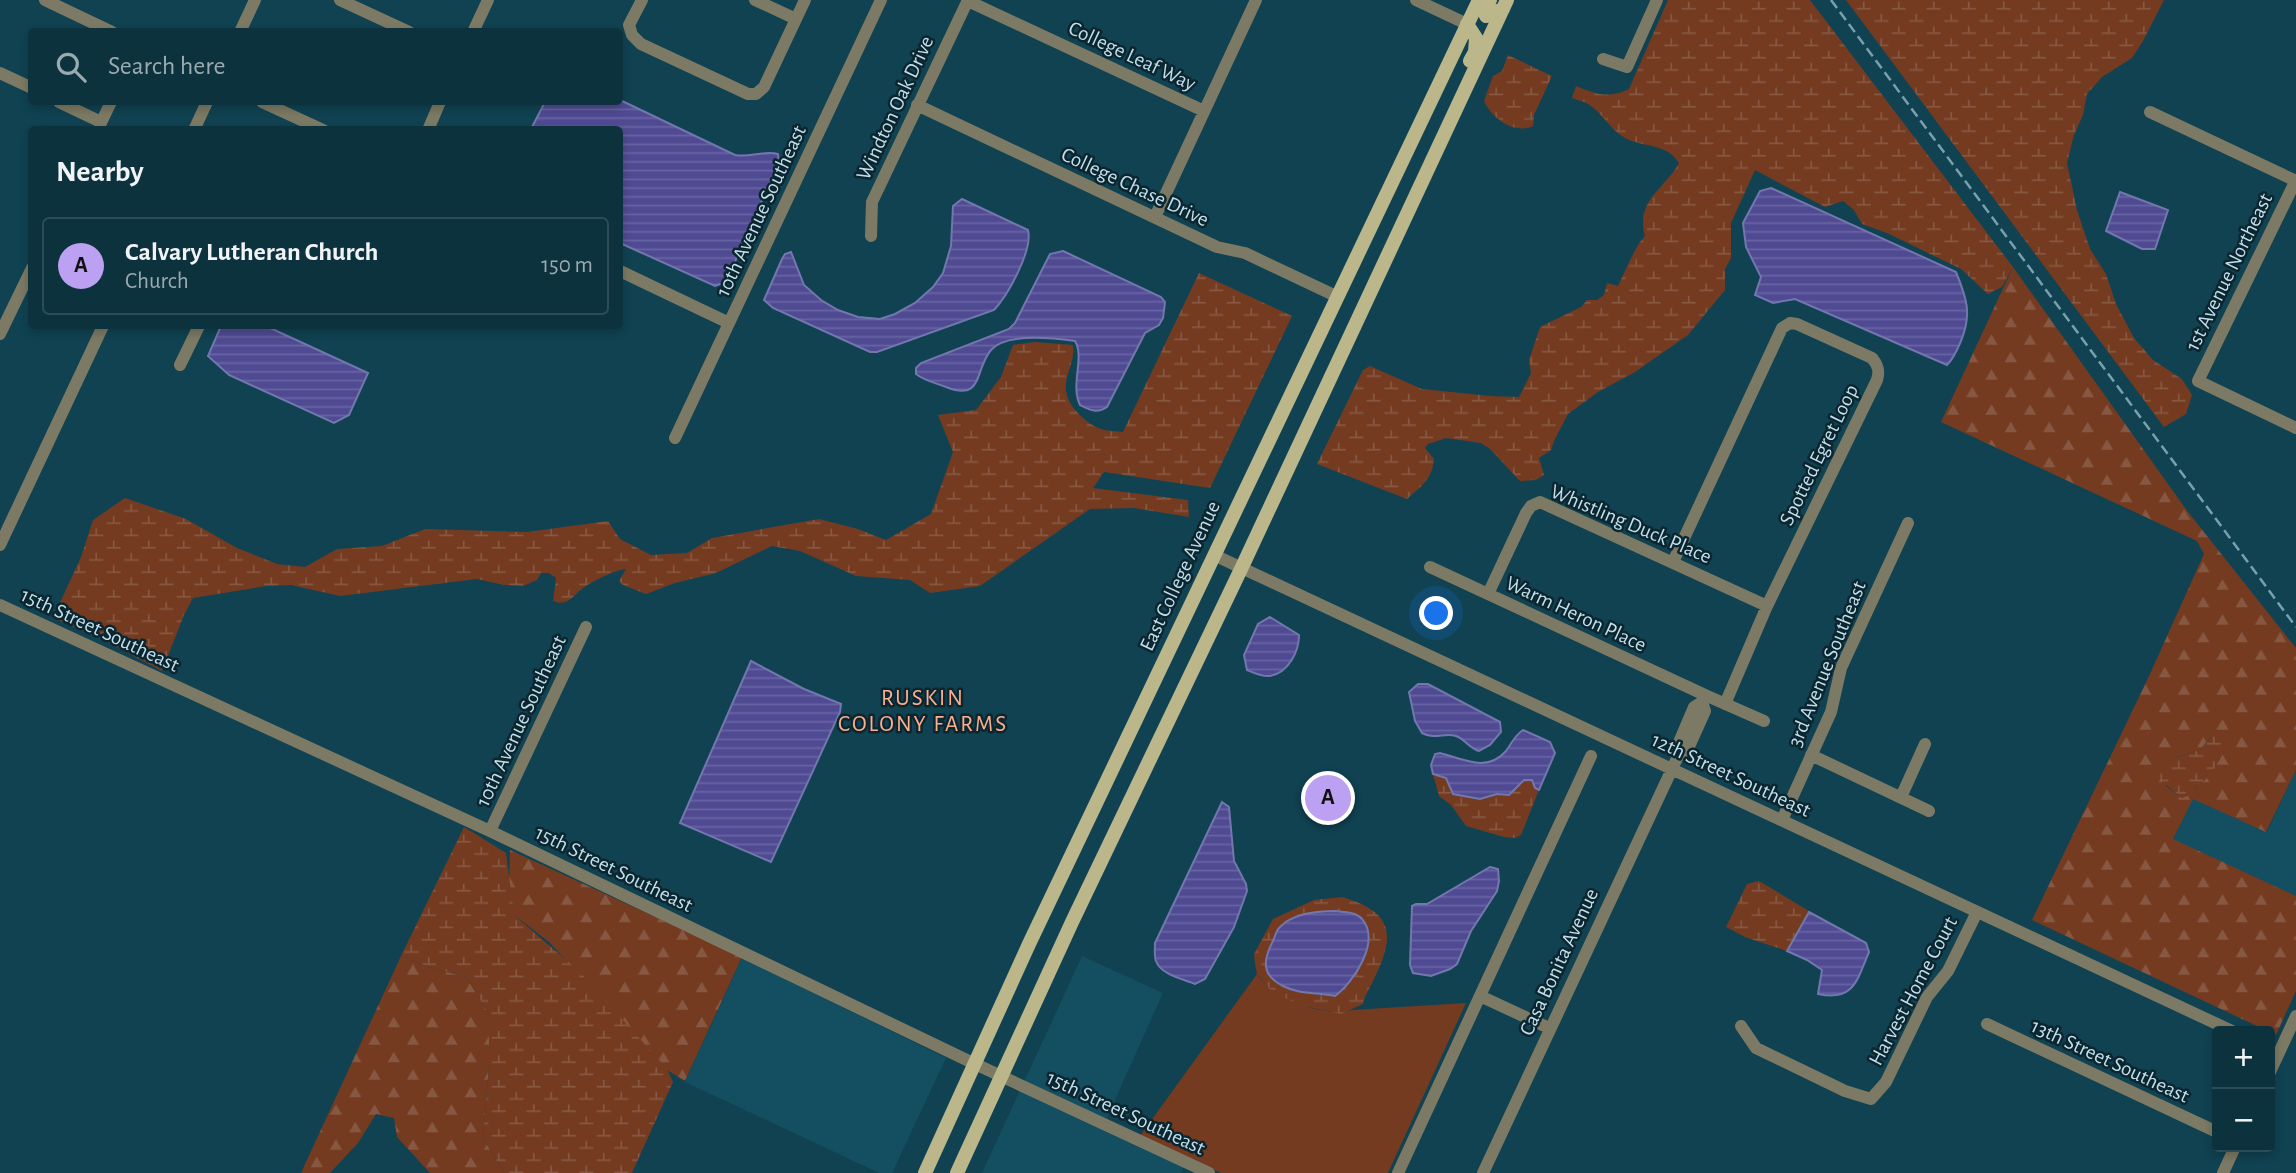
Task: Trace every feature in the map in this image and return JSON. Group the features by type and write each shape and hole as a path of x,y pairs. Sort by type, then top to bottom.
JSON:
{"main road":[{"name":"East College Avenue","path":"925,1173 973,1063 1479,0"},
{"path":"1486,16 1484,11 1490,0"},
{"path":"1440,143 1449,104 1476,45 1476,38 1467,24 1505,4"},
{"path":"957,1173 1072,922 1242,568 1505,4"}],"street":[{"path":"45,0 104,28"},
{"path":"242,28 255,0"},
{"path":"475,28 488,0"},
{"path":"642,0 629,25 632,35 641,44 748,94 756,94 764,87 805,0"},
{"path":"755,0 796,19"},
{"name":"10th Avenue Southeast","path":"675,438 881,0"},
{"name":"Windton Oak Drive","path":"871,236 872,202 968,0"},
{"name":"College Leaf Way","path":"968,0 1204,111"},
{"path":"1416,0 1467,24"},
{"path":"1603,60 1627,67 1657,0"},
{"path":"344,1 401,28"},
{"path":"1155,217 1253,1"},
{"path":"0,73 28,86"},
{"path":"64,105 99,126 110,105"},
{"path":"196,126 206,105"},
{"path":"269,105 314,126"},
{"path":"430,126 439,105"},
{"name":"College Chase Drive","path":"917,105 1217,247 1245,253 1338,297"},
{"path":"2150,112 2296,181"},
{"name":"1st Avenue Northeast","path":"2296,181 2197,381 2296,428"},
{"path":"623,272 729,323"},
{"path":"0,334 28,276"},
{"name":"Spotted Egret Loop","path":"1673,562 1782,328 1790,323 1797,324 1872,358 1877,363 1877,380 1767,606 1725,704"},
{"path":"0,545 102,329"},
{"path":"180,365 198,329"},
{"name":"Whistling Duck Place","path":"1488,594 1526,513 1531,506 1540,502 1767,606"},
{"name":"3rd Avenue Southeast","path":"1782,820 1831,712 1841,667 1908,523"},
{"name":"12th Street Southeast","path":"1214,555 2221,1026"},
{"name":"Warm Heron Place","path":"1430,567 1703,699 1725,704 1764,721"},
{"name":"15th Street Southeast","path":"0,605 490,831 1209,1173"},
{"name":"10th Avenue Southeast","path":"490,831 586,627"},
{"name":"Casa Bonita Avenue","path":"1483,1173 1679,754 1687,751 1705,711 1703,699"},
{"path":"1901,797 1925,744"},
{"path":"1811,754 1928,811"},
{"path":"1398,1173 1591,756"},
{"name":"Harvest Home Court","path":"1741,1026 1756,1048 1845,1091 1871,1099 1886,1082 1927,997 1948,971 1977,912"},
{"path":"1480,996 1549,1028"},
{"path":"2275,1049 2296,1016"},
{"name":"13th Street Southeast","path":"1987,1024 2212,1130"},
{"path":"2223,1173 2233,1152"}],"shaded area":[{"path":"623,101 735,155 778,154 779,162 726,282 715,286 623,244 623,126 533,126 543,105 623,105"},
{"path":"1771,188 1956,272 1967,314 1958,348 1947,365 1795,299 1773,303 1755,295 1761,277 1746,247 1743,223 1760,191"},
{"path":"2120,192 2168,210 2155,249 2142,249 2106,231"},
{"path":"962,199 1028,230 1029,239 1023,260 1006,294 994,310 877,352 870,352 773,308 764,300 782,259 785,254 791,252 804,285 821,300 858,317 880,319 895,314 915,303 933,287 943,273 951,246 953,206"},
{"path":"1063,251 1161,297 1165,302 1163,318 1159,325 1145,333 1107,407 1097,411 1080,405 1076,389 1079,355 1075,341 1019,338 998,344 986,358 976,382 967,390 958,391 916,374 916,368 921,363 1009,329 1015,323 1050,254"},
{"path":"220,329 273,329 368,373 349,415 334,423 229,375 208,356"},
{"path":"1270,617 1299,635 1291,661 1282,671 1267,676 1247,670 1244,655 1258,624"},
{"path":"751,661 804,689 841,704 840,712 771,862 680,823"},
{"path":"1418,684 1428,684 1500,722 1501,732 1490,745 1479,751 1456,736 1431,736 1422,733 1415,721 1409,692"},
{"path":"1523,730 1550,742 1555,753 1539,790 1535,788 1532,780 1524,780 1509,795 1497,794 1480,799 1453,794 1446,778 1433,774 1431,765 1435,754 1474,762 1491,761 1499,758"},
{"path":"2296,770 2296,896 2173,840 2192,798 2267,832"},
{"path":"1222,802 1229,807 1234,861 1247,891 1234,927 1205,979 1195,984 1173,976 1159,966 1155,959 1155,943"},
{"path":"1490,867 1498,869 1497,891 1471,931 1457,964 1431,976 1413,973 1410,965 1412,906 1427,904"},
{"path":"1336,911 1357,915 1367,928 1367,949 1350,981 1335,996 1296,991 1276,982 1268,972 1266,961 1279,928 1299,916"},
{"path":"1809,912 1866,943 1869,952 1857,980 1847,992 1830,996 1818,994 1822,970 1787,951"},
{"path":"1082,956 1163,993 1106,1120 1024,1082"},
{"path":"742,958 946,1058 892,1173 879,1173 685,1082"},
{"path":"1020,1090 1184,1166 1181,1173 982,1173"}],"green space":[{"path":"1668,0 1810,0 2013,267 2002,287 1988,294 1961,269 1887,233 1862,224 1854,210 1843,201 1825,207 1755,170 1731,223 1731,258 1725,269 1725,290 1688,335 1568,414 1551,450 1539,458 1544,475 1536,480 1520,481 1481,443 1446,438 1428,444 1425,448 1434,459 1431,472 1425,482 1407,499 1317,464 1363,370 1370,366 1422,389 1519,397 1531,373 1529,360 1540,327 1581,307 1587,300 1597,300 1604,295 1607,283 1618,286 1645,236 1644,213 1648,204 1679,163 1668,152 1625,138 1593,107 1572,98 1576,86 1602,94 1615,94 1629,89"},
{"path":"1846,0 2164,0 2132,58 2102,77 2087,94 2067,163 2077,210 2090,249 2106,274 2116,304 2134,338 2153,360 2182,379 2192,395 2186,414 2164,427"},
{"path":"1508,55 1552,76 1534,115 1533,126 1511,127 1498,119 1484,101 1493,76 1502,71"},
{"path":"2013,267 2188,512 2296,648 2296,770 2266,832 2193,799 2173,839 2296,896 2296,991 2276,1035 2275,1026 2257,1026 2032,920 2150,674 2204,554 2197,541 1941,422","holes":["2211,737 2220,759 2197,789 2182,798 2166,786 2175,757 2200,750"]},
{"path":"1199,273 1292,316 1210,488 1104,472 1093,488 1188,500 1189,517 1134,508 1090,509 980,586 930,593 910,580 856,576 800,551 772,546 716,573 675,583 646,594 623,585 619,581 626,569 621,570 592,582 570,600 562,603 553,601 556,578 549,573 541,573 537,580 523,586 477,579 340,596 291,585 266,586 193,598 162,671 101,639 53,618 81,557 93,520 125,498 186,519 237,548 277,564 305,567 337,549 382,546 425,529 527,532 608,521 620,539 651,555 687,553 712,538 819,519 858,529 886,540 931,514 953,452 938,415 976,410 1001,377 1013,345 1035,342 1073,345 1066,383 1071,404 1094,426 1123,432"},
{"path":"2214,734 2218,734 2223,741 2222,755 2200,785 2182,798 2160,780 2158,771 2169,759 2200,750"},
{"path":"1433,774 1446,778 1449,784 1479,799 1509,794 1523,780 1532,780 1535,788 1539,790 1521,835 1515,838 1504,837 1466,826 1451,805 1439,796"},
{"path":"464,827 506,853 514,915 580,972 667,1069 673,1082 632,1173 504,1173 483,1138 489,1066 489,1014 466,977 401,956"},
{"path":"510,850 742,957 685,1081 667,1070 549,942 514,915 509,886"},
{"path":"1759,881 1809,911 1787,951 1745,937 1726,927 1747,884"},
{"path":"1342,897 1359,903 1372,910 1385,927 1387,937 1381,963 1363,1004 1341,1014 1304,1006 1274,994 1257,974 1254,954 1273,919 1314,900","holes":["1273,941 1332,994 1299,991 1269,976 1266,958"]},
{"path":"401,956 466,977 489,1014 489,1066 483,1138 504,1173 430,1173 397,1137 394,1118 376,1114 358,1143 330,1173 301,1173"},
{"path":"1257,974 1287,998 1328,1011 1466,1003 1388,1173 1221,1173 1140,1136"}],"railway":[{"path":"1831,0 2296,627"}],"place":[{"name":"Calvary Lutheran Church","path":"1328,798"}],"district":[{"name":"RUSKIN COLONY FARMS","path":"923,711"}]}
